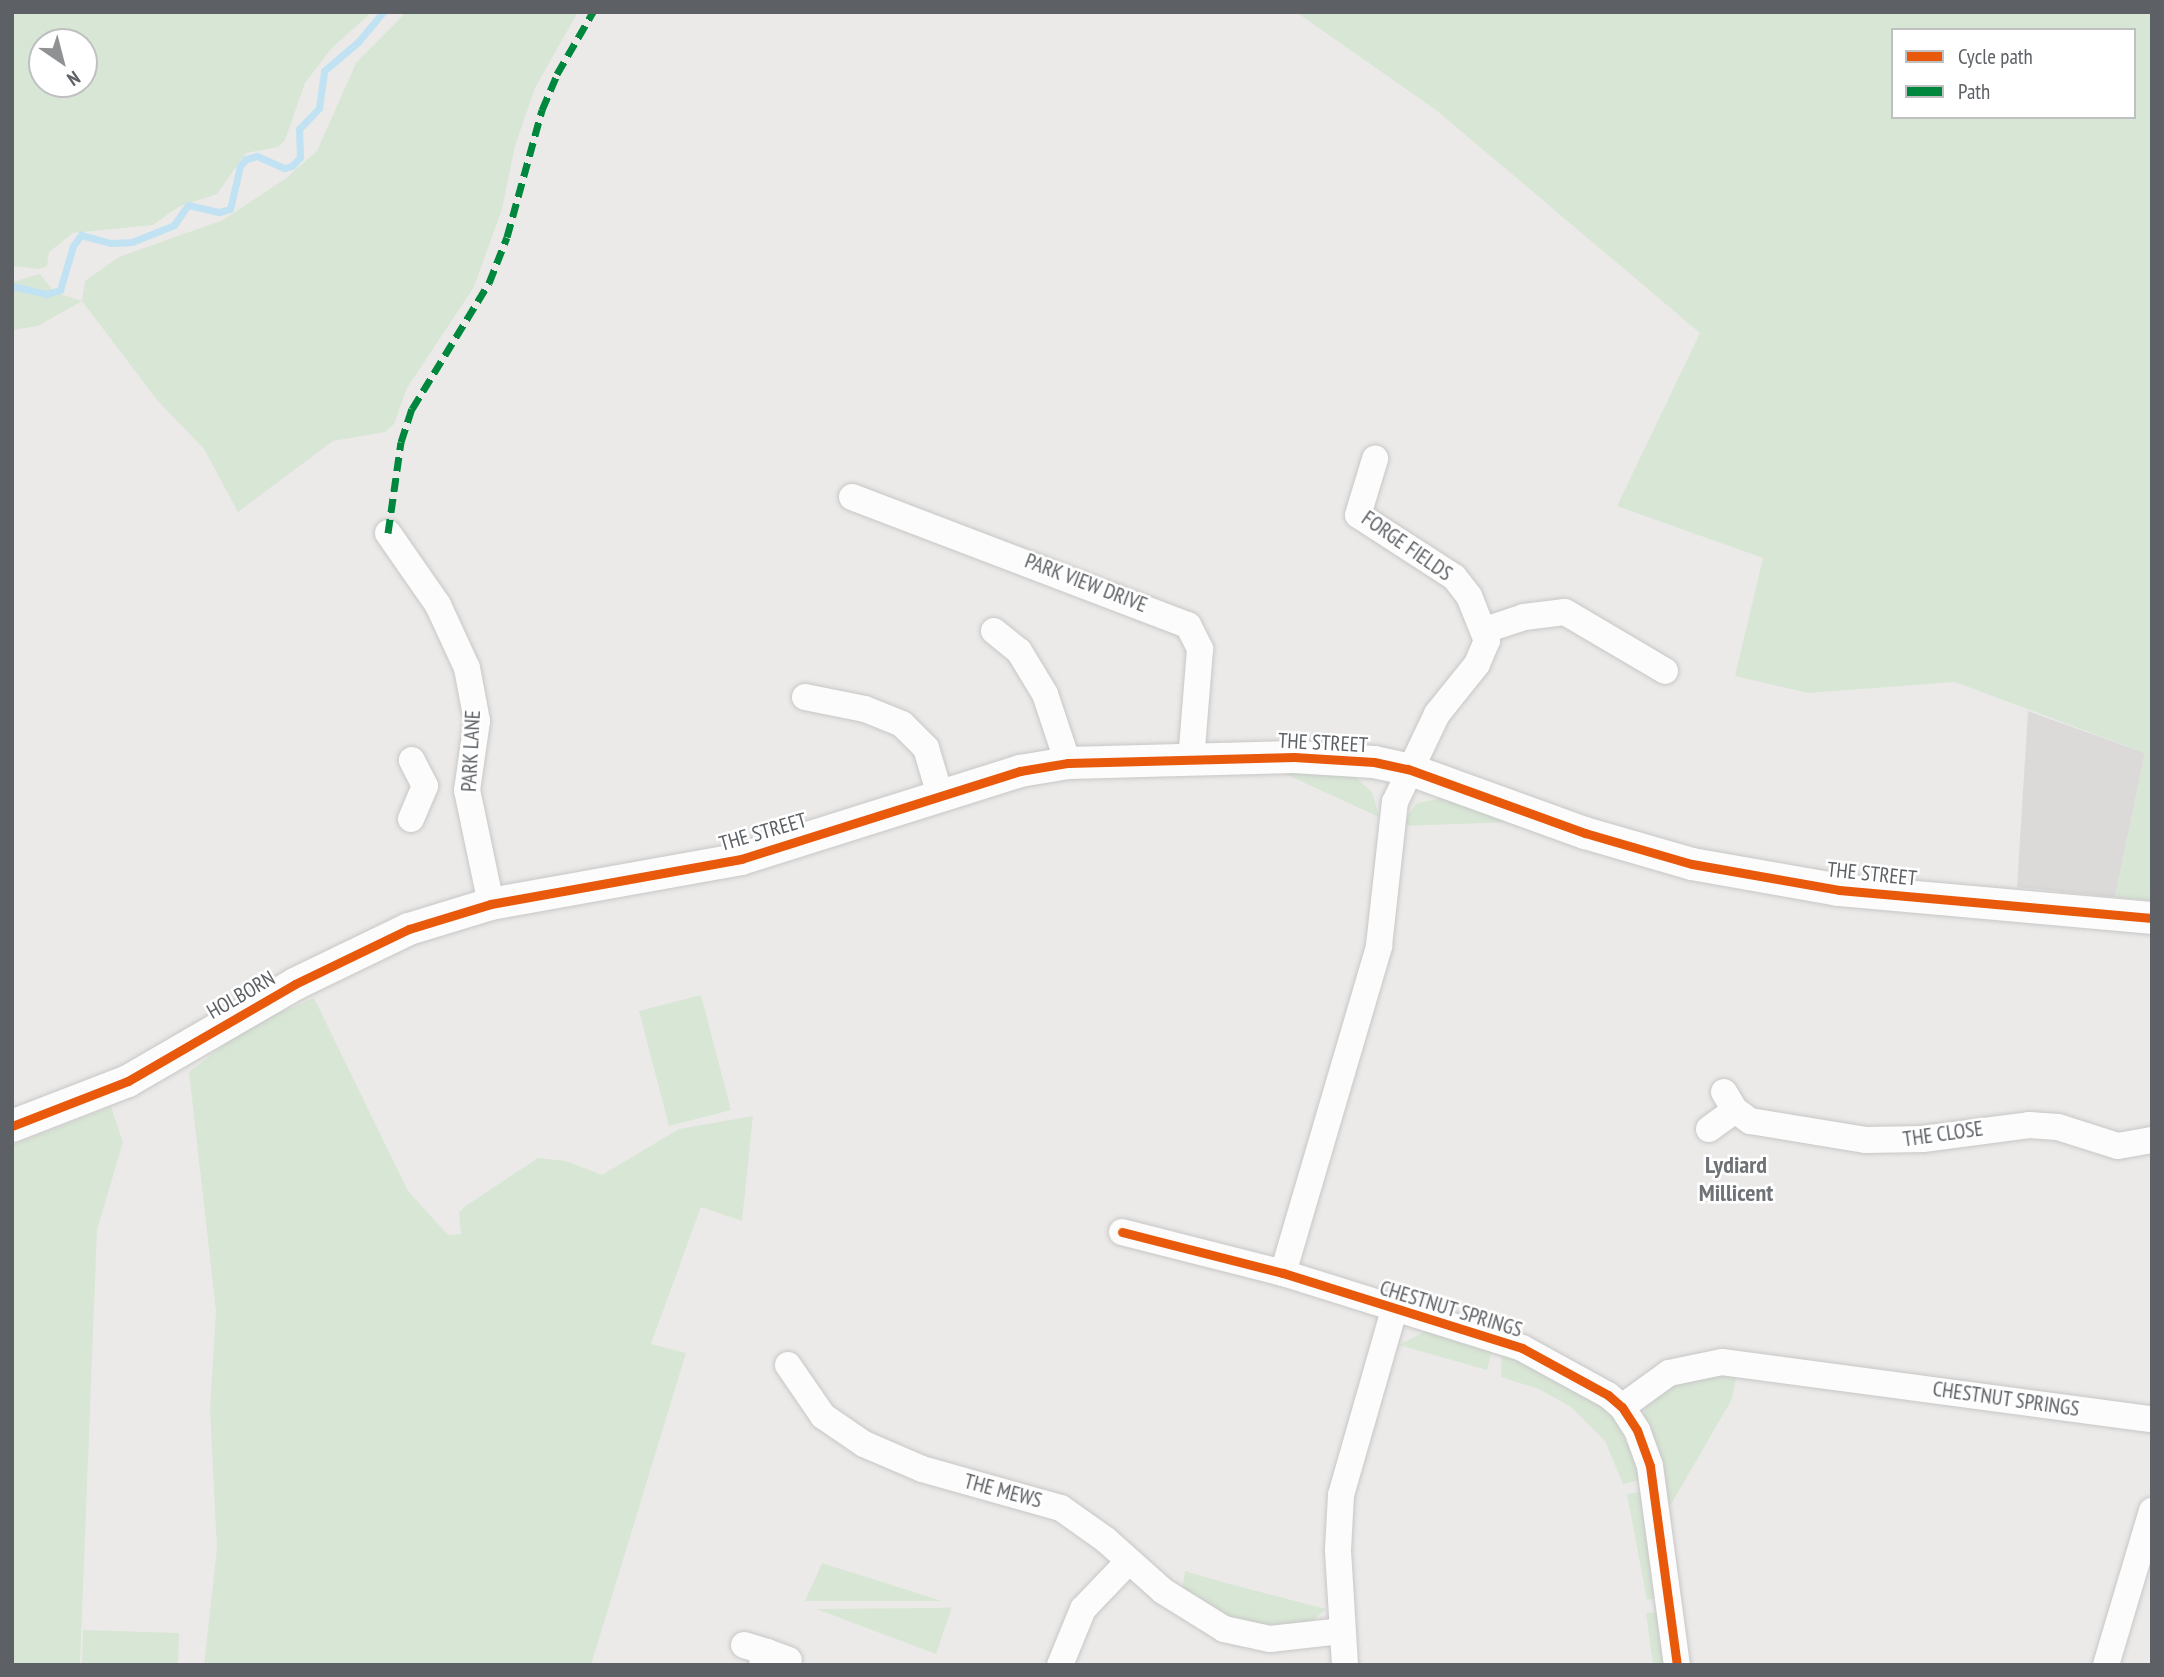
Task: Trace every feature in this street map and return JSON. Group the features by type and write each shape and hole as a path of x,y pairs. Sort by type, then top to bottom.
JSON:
{"street":[{"name":"FORGE FIELDS","path":"1375,459 1358,514 1454,577 1485,630"},
{"name":"PARK VIEW DRIVE","path":"852,497 1188,625 1200,649 1191,760"},
{"name":"PARK LANE","path":"388,533 438,605 467,668 477,720 467,790 491,904"},
{"path":"1283,1273 1380,946 1391,817 1408,769 1448,696 1484,653 1485,630 1524,617 1565,612 1665,671"},
{"path":"994,631 1020,651 1045,694 1068,763"},
{"path":"805,697 835,701 902,724 926,748 940,795"},
{"name":"THE STREET","path":"491,904 741,859 1020,771 1068,763 1294,757 1408,769 1585,833 1692,864 1839,890 2152,918"},
{"path":"411,819 425,786 412,760"},
{"path":"425,786 467,790"},
{"name":"HOLBORN","path":"12,1126 128,1081 345,958 409,929 491,904"},
{"name":"THE CLOSE","path":"1709,1129 1730,1101 1760,1124 1883,1141 2029,1125 2058,1127 2118,1146 2152,1140"},
{"name":"CHESTNUT SPRINGS","path":"1122,1232 1283,1273 1522,1348 1563,1366 1622,1407 1650,1466 1676,1665"},
{"name":"CHESTNUT SPRINGS","path":"1345,1665 1341,1631 1341,1495 1394,1310"},
{"name":"CHESTNUT SPRINGS","path":"1622,1407 1669,1373 1722,1362 2152,1419"},
{"name":"THE MEWS","path":"788,1365 823,1416 864,1444 922,1469 1061,1508 1193,1612 1224,1629 1270,1639 1341,1631"},
{"path":"2106,1665 2152,1511"},
{"path":"1060,1665 1083,1609 1129,1561"}],"shaded area":[{"path":"2028,711 2145,753 2115,897 2017,887"}],"green space":[{"path":"12,12 372,12 332,48 305,83 285,140 278,147 246,153 217,194 178,207 153,225 73,233 49,252 47,266 39,269 12,266"},
{"path":"406,12 578,12 535,88 515,146 502,209 474,287 407,388 394,424 385,432 333,441 238,512 204,449 157,400 82,301 85,281 119,257 223,220 285,179 317,151 356,63"},
{"path":"1296,12 2152,12 2152,901 2115,897 2145,753 1955,682 1808,693 1735,676 1763,558 1617,506 1700,333 1436,110"},
{"path":"40,274 54,292 82,301 38,326 12,330 12,282"},
{"path":"1281,772 1352,774 1372,792 1379,817"},
{"path":"1438,799 1451,800 1515,822 1400,826 1417,803"},
{"path":"701,995 731,1110 669,1126 639,1011"},
{"path":"314,998 408,1191 448,1235 461,1234 459,1212 467,1205 538,1158 566,1161 602,1175 679,1129 753,1116 742,1221 701,1207 651,1344 686,1353 591,1665 204,1665 217,1549 210,1408 216,1311 189,1072 249,1026"},
{"path":"111,1107 123,1142 97,1230 80,1665 12,1665 12,1145"},
{"path":"1426,1331 1492,1350 1487,1370 1399,1345"},
{"path":"1502,1353 1570,1379 1614,1417 1644,1479 1623,1484 1605,1441 1571,1407 1539,1389 1501,1377"},
{"path":"1737,1373 1732,1399 1669,1508 1661,1465 1643,1419 1645,1405 1674,1381"},
{"path":"1645,1491 1658,1597 1647,1600 1627,1494"},
{"path":"822,1563 942,1601 805,1601"},
{"path":"1185,1571 1326,1609 1310,1623 1266,1626 1229,1617 1182,1591"},
{"path":"952,1607 936,1654 816,1609 941,1608"},
{"path":"1660,1612 1667,1665 1653,1665 1646,1613"},
{"path":"83,1630 179,1633 178,1665 82,1665"}],"waterway":[{"path":"12,286 46,294 60,290 73,246 81,235 111,243 132,242 174,225 188,205 219,212 230,209 240,166 246,159 257,156 284,168 292,166 300,157 299,129 319,108 324,71 358,42 383,12"}],"marked path":[{"path":"388,533 401,442 412,409 489,283 507,237 542,110 557,74 593,12"}],"cycle path":[{"path":"12,1126 128,1081 295,984 409,929 491,904 741,859 1020,771 1068,763 1294,757 1374,762 1408,769 1585,833 1692,864 1839,890 2152,918"},
{"path":"1122,1232 1283,1273 1522,1348 1608,1395 1622,1407 1637,1430 1650,1466 1677,1665"}],"district":[{"name":"Lydiard Millicent","path":"1736,1179"}]}
